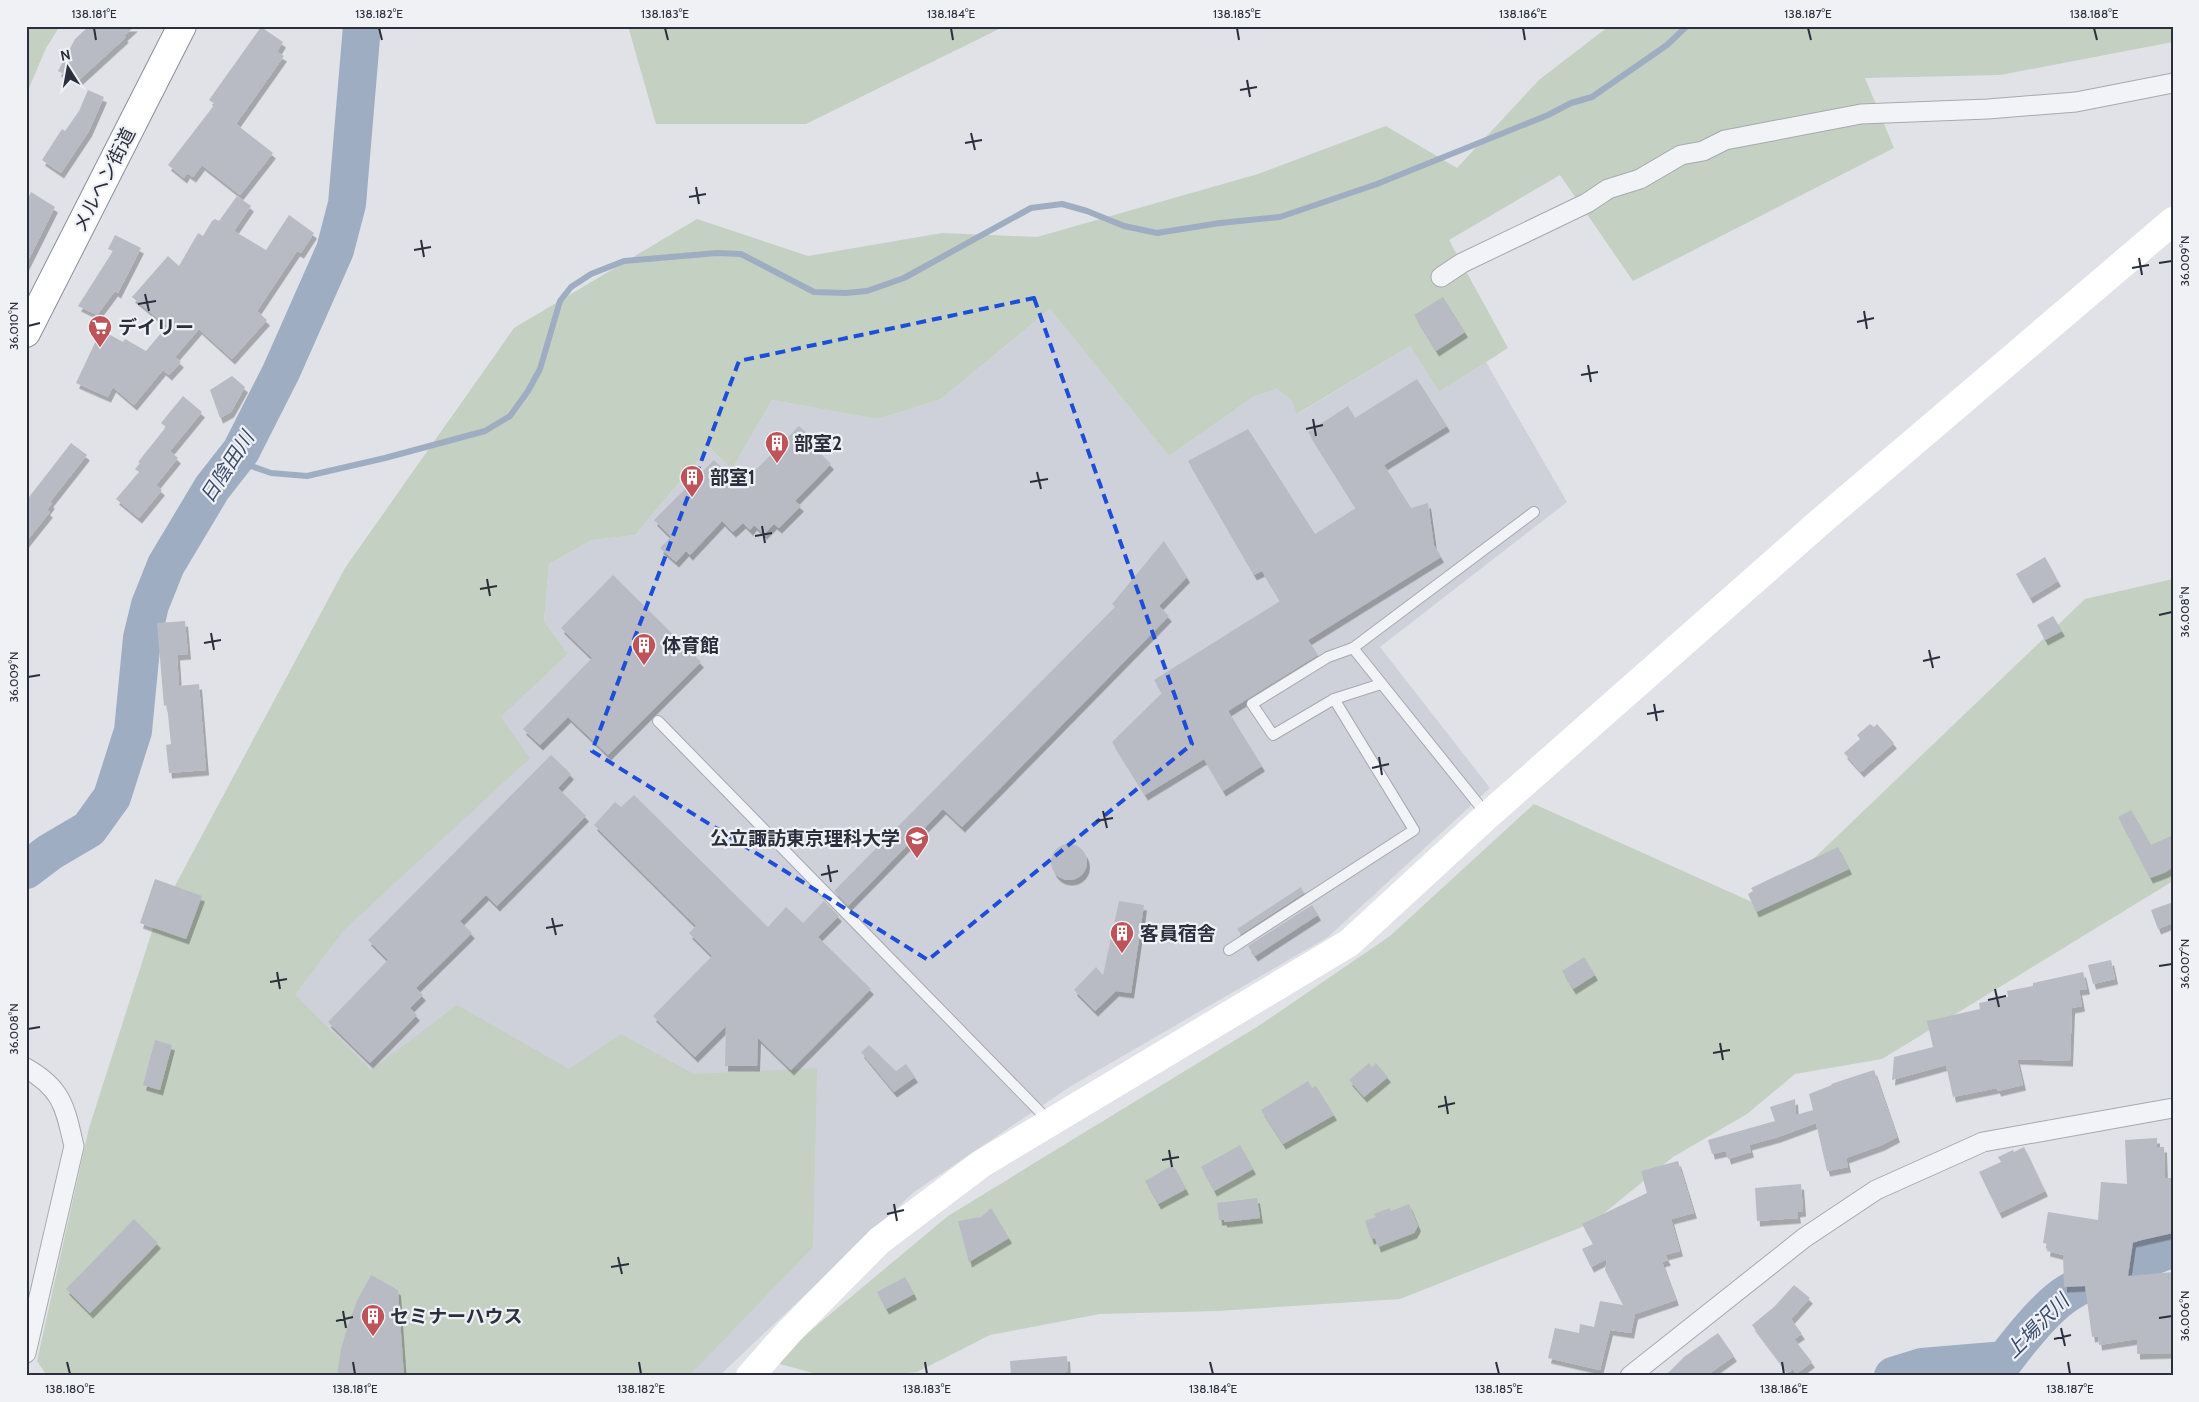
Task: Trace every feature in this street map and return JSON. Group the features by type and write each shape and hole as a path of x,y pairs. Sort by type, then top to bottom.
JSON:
{"main road":[{"name":"メルヘン街道","path":"26,333 182,26"},
{"path":"750,1376 789,1332 880,1240 981,1164 1349,943 1487,816 1820,522 2173,221"}],"street":[{"path":"1441,277 1462,263 1587,203 1608,189 1640,179 1680,155 1703,151 1725,140 1861,114 1988,109 2076,102 2173,83"},
{"path":"26,1068 37,1074 58,1093 74,1146 26,1353"},
{"path":"1630,1376 1804,1238 1876,1190 1983,1142 2173,1108"}],"lane":[{"path":"1381,684 1334,700 1273,735 1252,704 1328,657 1353,648 1534,512"},
{"path":"1353,648 1487,816"},
{"path":"1229,950 1414,830 1334,700"},
{"path":"658,721 1052,1123"}],"highlighted area":[{"path":"1034,298 1192,744 928,960 592,751 739,361"}],"shaded area":[{"name":"公立諏訪東京理科大学","path":"1050,309 1169,456 1253,397 1277,389 1292,401 1298,414 1410,346 1439,392 1486,362 1567,502 1380,647 1490,788 1328,937 1071,1086 914,1192 719,1376 269,1376 295,995 501,717 568,654 544,621 549,564 592,540 635,535 709,447 732,469 772,400 878,419 941,399"}],"green space":[{"path":"26,26 60,26 46,48 26,95"},
{"path":"628,26 1005,26 806,124 656,124"},
{"path":"1609,26 2173,26 2173,42 2000,75 1865,78 1894,148 1633,281 1560,175 1449,240 1508,348 1439,392 1410,346 1297,414 1292,401 1277,389 1253,397 1169,456 1050,309 941,399 878,419 772,400 732,469 709,447 635,535 592,540 549,564 544,621 568,654 501,717 530,758 344,930 295,995 371,1070 457,1005 569,1069 621,1034 694,1074 817,1068 813,1247 689,1376 47,1376 37,1361 89,1128 154,925 345,568 514,328 697,219 808,256 942,233 1037,237 1258,174 1386,126 1457,168 1539,80"},
{"path":"2173,579 2173,881 1882,1059 1795,1074 1747,1114 1673,1157 1592,1223 1400,1299 1217,1311 1100,1314 990,1335 917,1372 876,1376 824,1376 773,1362 948,1216 1260,1025 1390,936 1534,804 1763,907 2085,599"}],"building":[{"path":"89,26 135,26 124,36 126,37 78,81 58,71 75,39"},
{"path":"261,27 283,42 277,52 284,56 236,124 273,153 240,195 202,165 193,177 187,173 184,178 168,165 215,104 209,100"},
{"path":"88,90 104,97 89,131 61,173 42,160 62,129 65,131 79,111"},
{"path":"31,192 55,207 26,265 26,203"},
{"path":"237,196 251,206 234,231 266,250 289,215 314,233 301,253 297,251 257,311 267,320 232,359 199,329 175,357 181,362 169,375 163,370 134,405 113,387 108,397 76,383 101,330 123,342 125,339 146,351 167,326 132,297 168,256 179,266 198,233 203,236 212,221 215,219 219,221"},
{"path":"115,235 141,248 118,293 115,291 97,315 78,306 113,251 108,249"},
{"path":"1443,297 1465,332 1436,351 1414,315"},
{"path":"232,376 245,387 231,412 220,418 210,390"},
{"path":"1417,379 1447,426 1384,465 1411,508 1428,503 1434,545 1441,557 1308,640 1318,655 1228,711 1262,766 1223,791 1204,759 1145,795 1112,742 1162,693 1154,680 1280,601 1262,571 1254,575 1188,461 1248,429 1315,534 1356,508 1308,432 1348,406 1355,418"},
{"path":"183,396 202,412 170,451 178,458 156,485 162,490 139,518 116,499 139,472 135,469 140,463 138,462 166,427 161,423"},
{"path":"799,426 815,440 811,444 831,464 795,501 801,506 779,528 774,524 764,534 754,525 750,530 743,523 733,532 722,521 690,555 686,551 676,562 660,548 671,537 654,520 714,460 740,486"},
{"path":"71,443 87,455 50,502 52,503 47,510 50,512 26,542 26,501"},
{"path":"1164,541 1187,577 1159,606 1169,616 962,827 943,809 848,906 834,891 1115,607 1112,604"},
{"path":"2045,557 2058,581 2030,598 2016,574"},
{"name":"体育館","path":"613,575 701,662 608,755 568,717 540,745 523,729 592,658 561,628"},
{"path":"2053,616 2062,631 2045,640 2037,625"},
{"path":"185,621 188,654 177,655 179,686 199,684 206,770 169,773 166,745 171,744 167,705 164,706 157,623"},
{"path":"1870,724 1874,727 1877,724 1894,743 1861,772 1844,753 1860,739 1857,735"},
{"path":"551,755 571,774 558,788 586,816 497,906 486,895 460,921 472,933 416,988 423,995 410,1008 417,1015 370,1063 328,1022 388,960 368,940"},
{"path":"634,795 768,927 786,907 803,923 824,901 839,916 818,937 871,989 791,1070 758,1038 757,1066 725,1066 726,1026 695,1057 653,1016 712,956 689,933 696,926 594,825 615,802 621,807"},
{"path":"2131,810 2151,845 2173,835 2173,867 2166,872 2150,878 2118,817"},
{"path":"1069,844 1081,850 1087,862 1081,874 1069,880 1057,874 1051,862 1057,850"},
{"path":"1838,847 1849,869 1756,912 1748,894 1753,891 1751,888"},
{"path":"155,879 202,896 186,939 140,923"},
{"path":"1301,887 1304,893 1241,934 1237,929"},
{"name":"客員宿舎","path":"1119,901 1144,905 1131,993 1116,991 1095,1011 1074,990 1096,967 1103,975"},
{"path":"2173,902 2173,923 2158,929 2151,910"},
{"path":"1312,905 1318,915 1255,956 1248,946"},
{"path":"1584,957 1595,975 1573,989 1562,971"},
{"path":"2111,960 2115,979 2093,984 2088,965"},
{"path":"2083,972 2087,989 2079,990 2082,1006 2072,1008 2070,1061 2017,1059 2023,1085 1998,1091 1997,1088 1953,1097 1946,1065 1892,1080 1894,1057 1933,1047 1927,1021 1980,1009 1979,1003 2008,997 2007,991"},
{"path":"155,1040 172,1045 160,1090 143,1085"},
{"path":"869,1045 896,1071 906,1064 915,1077 894,1092 861,1052"},
{"path":"1369,1063 1372,1067 1376,1063 1388,1077 1364,1097 1349,1080"},
{"path":"1874,1070 1897,1137 1882,1145 1846,1158 1848,1167 1827,1171 1816,1123 1749,1145 1751,1152 1728,1159 1726,1151 1712,1154 1708,1140 1775,1121 1770,1107 1795,1099 1796,1115 1813,1110 1809,1094 1831,1084"},
{"path":"1308,1081 1312,1088 1316,1086 1334,1115 1283,1144 1261,1110"},
{"path":"2157,1138 2157,1147 2164,1147 2165,1178 2173,1178 2173,1233 2133,1242 2128,1276 2173,1272 2173,1353 2137,1354 2137,1339 2099,1345 2098,1336 2092,1337 2085,1286 2064,1287 2063,1255 2047,1251 2048,1244 2043,1243 2048,1212 2098,1220 2101,1182 2127,1184 2125,1140"},
{"path":"1240,1145 1253,1169 1214,1191 1201,1167"},
{"path":"2024,1147 2045,1191 1999,1213 1979,1172 2001,1162 1998,1157"},
{"path":"1678,1161 1694,1213 1671,1219 1680,1251 1665,1255 1668,1260 1662,1262 1676,1300 1635,1314 1631,1333 1610,1330 1600,1370 1548,1358 1555,1328 1579,1333 1580,1324 1594,1327 1600,1301 1623,1305 1605,1270 1607,1259 1591,1267 1582,1249 1593,1244 1582,1224 1647,1193 1641,1171"},
{"path":"1173,1165 1186,1189 1158,1204 1145,1181"},
{"path":"1801,1184 1803,1211 1797,1212 1798,1218 1757,1221 1755,1188"},
{"path":"1257,1198 1260,1218 1224,1222 1224,1220 1219,1220 1217,1203"},
{"path":"1409,1204 1418,1226 1414,1233 1378,1247 1375,1238 1371,1239 1365,1221 1376,1217 1374,1214 1390,1208 1391,1211"},
{"path":"991,1208 1009,1238 969,1262 958,1221 981,1217"},
{"path":"134,1219 158,1243 90,1313 66,1289"},
{"name":"セミナーハウス","path":"371,1275 398,1290 404,1376 337,1376 341,1349 348,1325 357,1301"},
{"path":"905,1277 914,1294 886,1309 877,1292"},
{"path":"1794,1285 1810,1298 1791,1319 1802,1334 1794,1339 1812,1362 1796,1374 1793,1369 1788,1373 1752,1325 1774,1307"},
{"path":"1718,1333 1734,1356 1706,1376 1665,1376 1684,1357"},
{"path":"1067,1356 1068,1372 1066,1372 1066,1376 1011,1376 1010,1361"}],"waterway":[{"name":"日陰田川","path":"26,870 50,852 89,829 112,797 133,731 142,638 150,605 166,565 212,488 241,451 281,372 335,250 347,204 362,26"},
{"path":"234,460 271,473 307,476 385,458 485,431 510,416 528,391 540,369 560,301 571,287 591,274 624,261 717,253 741,254 814,292 846,293 867,291 904,278 1031,208 1062,204 1087,211 1124,226 1157,233 1220,223 1280,217 1377,184 1548,115 1571,103 1592,97 1667,45 1687,26"},
{"name":"上場沢川","path":"1893,1376 1922,1367 2005,1360 2026,1333 2068,1293 2106,1274 2173,1248"}],"place":[{"name":"デイリー","path":"100,348"},
{"name":"部室2","path":"777,464"},
{"name":"部室1","path":"692,498"},
{"name":"体育館","path":"644,666"},
{"name":"公立諏訪東京理科大学","path":"917,859"},
{"name":"客員宿舎","path":"1122,954"},
{"name":"セミナーハウス","path":"373,1337"}]}
